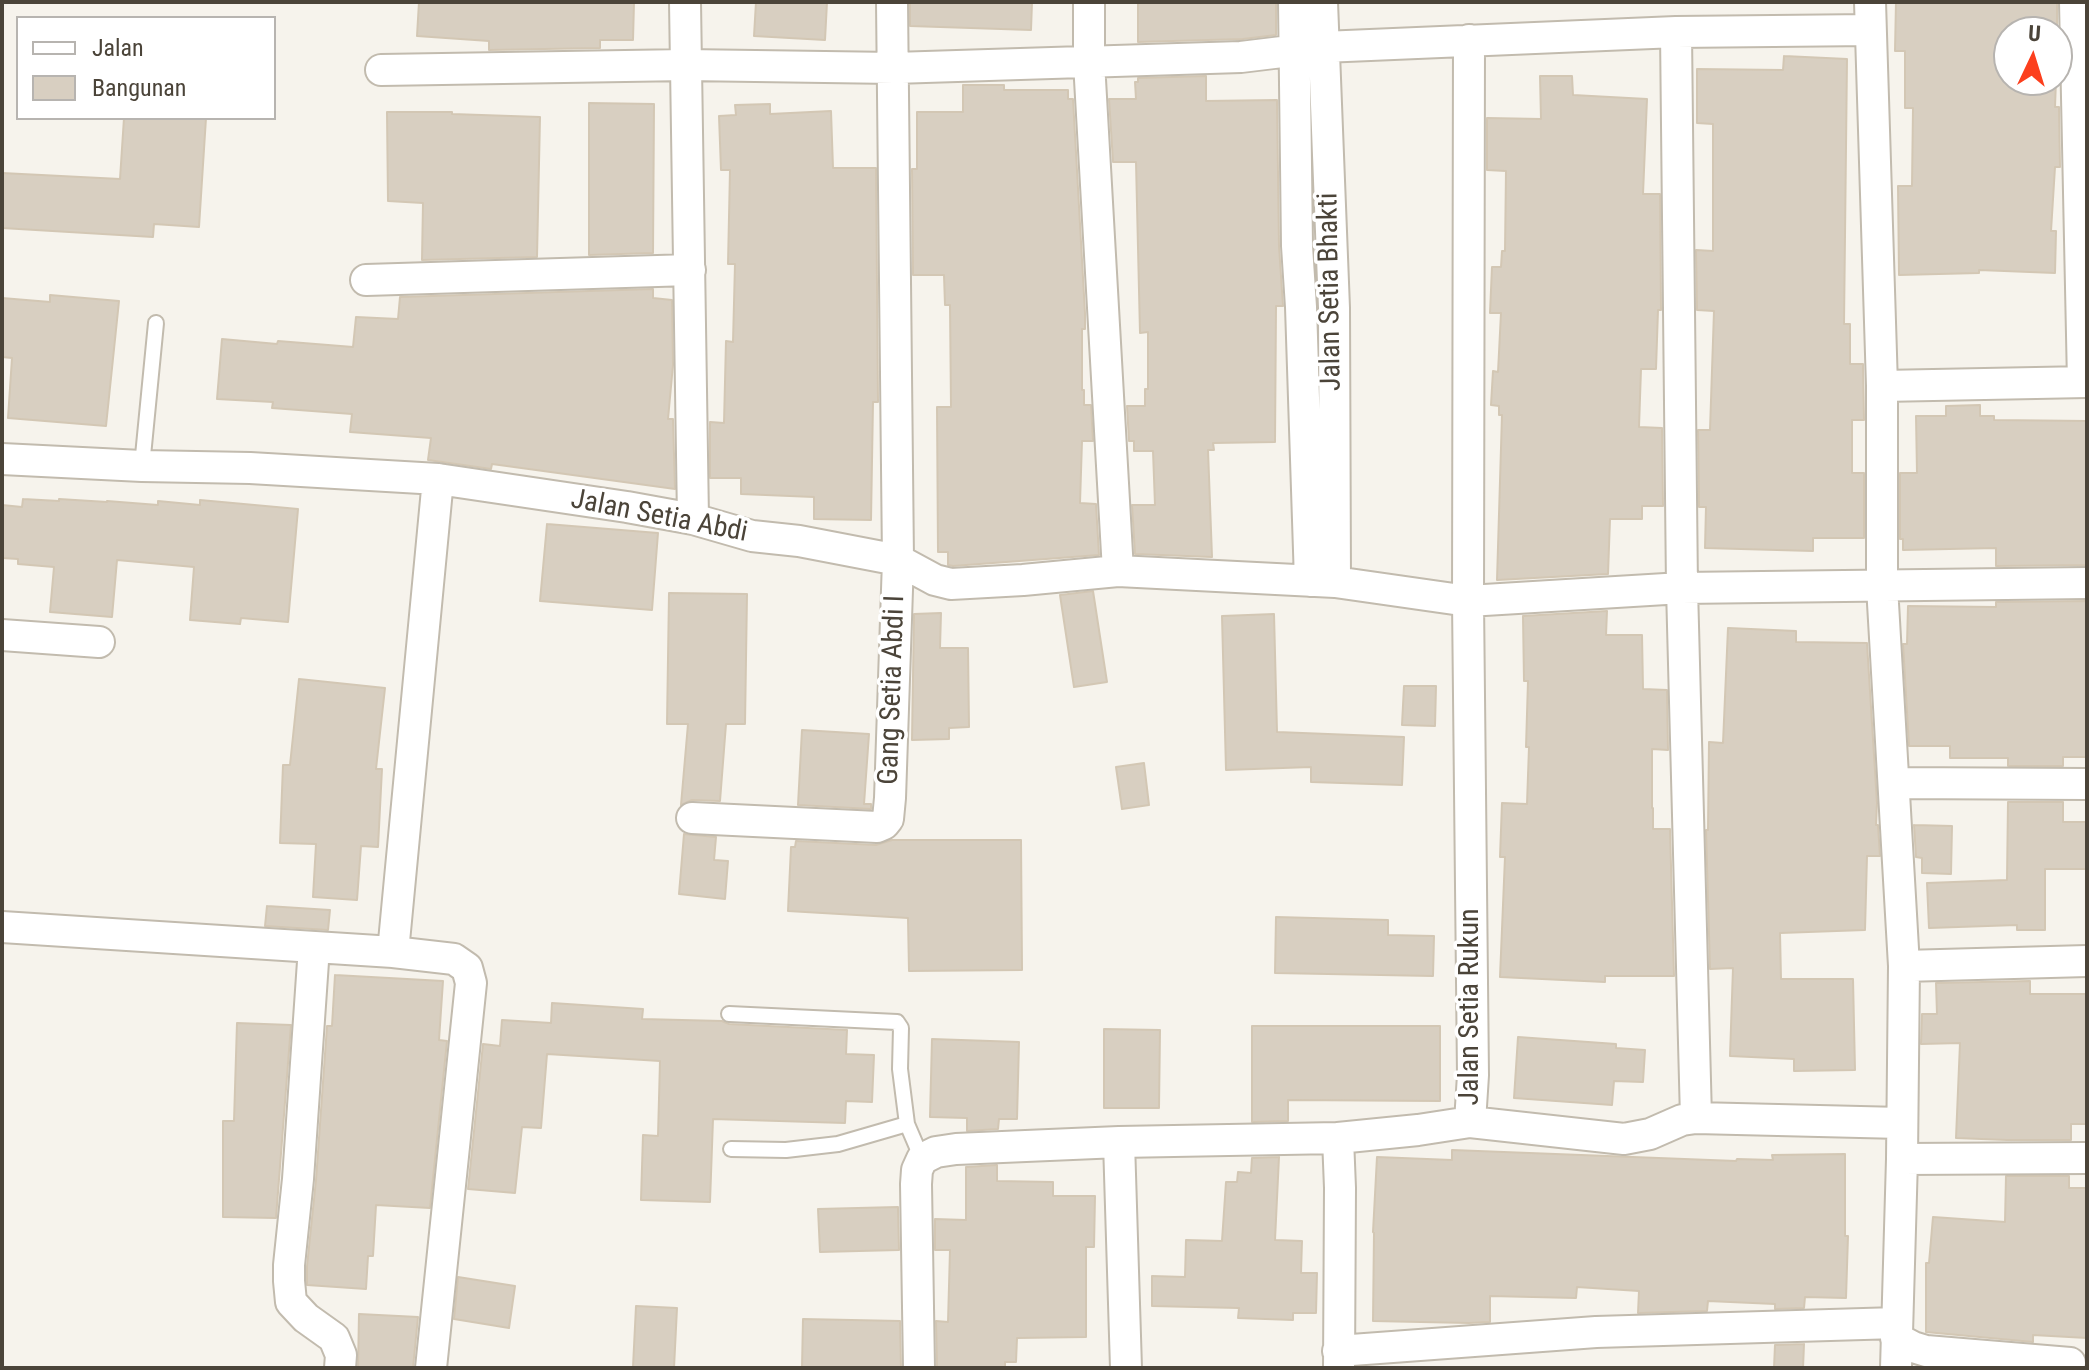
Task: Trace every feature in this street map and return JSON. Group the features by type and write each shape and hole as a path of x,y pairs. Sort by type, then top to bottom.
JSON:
{"street":[{"path":"685,2 693,519"},
{"name":"Gang Setia Abdi I","path":"692,818 877,827 888,819 898,560 892,2"},
{"path":"1089,2 1089,62 1118,571"},
{"name":"Jalan Setia Bhakti","path":"1294,2 1308,48 1334,308 1322,582"},
{"name":"Jalan Setia Bhakti","path":"1322,2 1308,48 1297,246 1322,582"},
{"path":"1882,386 2085,382 2075,2"},
{"path":"381,70 686,65 894,68 1241,57 1308,48 1676,32 1870,16 1882,386 1882,586 1904,966 1896,1343"},
{"path":"1676,32 1682,588 1696,1118"},
{"name":"Jalan Setia Rukun","path":"1469,40 1468,601 1473,1075 1470,1122 1624,1139 1650,1134 1682,1120 1696,1118 1901,1123"},
{"path":"366,280 690,270"},
{"path":"1301,307 1334,308"},
{"name":"Jalan Setia Abdi","path":"2,459 438,479 627,507 693,519 752,536 799,541 898,560 935,580 951,584 983,584 1118,571 1322,582 1468,601 1682,588 2087,583"},
{"path":"393,952 438,479"},
{"path":"2,635 99,642"},
{"path":"1894,783 2087,784"},
{"path":"2,927 393,952 454,959 467,968 471,983 431,1368"},
{"path":"314,947 289,1281 291,1302 306,1318 334,1338 341,1355 340,1368"},
{"path":"1904,966 2087,961"},
{"path":"919,1368 917,1170 922,1159 936,1152 1119,1142 1338,1138 1470,1122"},
{"path":"1338,1138 1338,1359 1596,1332 1896,1343 1926,1351 2070,1363"},
{"path":"1119,1142 1126,1368"},
{"path":"1902,1159 2087,1158"}],"lane":[{"path":"142,466 156,323"},
{"path":"729,1014 897,1022 901,1028 900,1069 907,1124 922,1159"},
{"path":"731,1149 786,1150 838,1144 907,1124"}],"building":[{"path":"419,2 634,2 633,40 600,40 600,48 489,50 489,41 417,36"},
{"path":"756,2 827,2 825,40 754,36"},
{"path":"910,2 1032,2 1031,30 910,26"},
{"path":"1138,2 1276,2 1276,35 1138,42"},
{"path":"1896,2 2057,2 2057,16 1993,16 1993,96 2055,96 2055,107 2059,107 2060,167 2055,167 2051,231 2056,231 2055,273 1979,270 1979,273 1899,275 1898,186 1912,186 1913,108 1905,108 1905,51 1895,51"},
{"path":"1784,56 1847,59 1844,324 1850,324 1850,364 1863,364 1864,420 1852,420 1852,473 1864,473 1864,538 1813,538 1813,551 1705,548 1706,507 1699,507 1698,430 1710,430 1714,311 1697,310 1696,250 1713,251 1713,124 1697,123 1697,69 1783,70"},
{"path":"1206,76 1206,101 1277,100 1283,306 1276,306 1275,442 1213,443 1214,450 1208,450 1212,557 1135,554 1132,505 1155,505 1153,451 1134,451 1134,441 1129,441 1127,406 1145,406 1148,332 1140,333 1136,162 1113,162 1109,99 1136,99 1135,82 1138,78"},
{"path":"1540,76 1572,76 1573,95 1647,99 1643,194 1660,194 1661,310 1658,310 1656,369 1641,369 1639,427 1662,428 1663,506 1642,506 1642,519 1610,519 1608,574 1497,580 1502,415 1499,415 1499,406 1491,405 1493,371 1498,372 1501,313 1490,313 1492,267 1501,267 1502,251 1505,251 1506,171 1487,170 1487,118 1541,119"},
{"path":"963,85 1004,85 1004,90 1068,90 1068,99 1073,99 1085,313 1082,390 1084,405 1091,405 1093,441 1082,441 1080,503 1096,504 1099,555 953,566 948,565 948,552 938,552 937,407 951,407 950,305 945,305 944,275 913,275 912,169 917,169 917,112 963,112"},
{"path":"589,103 654,104 653,253 589,255"},
{"path":"770,104 770,114 831,111 833,168 876,168 878,402 873,402 871,520 814,519 814,497 741,494 741,478 710,478 710,422 724,423 726,341 733,342 735,264 728,264 730,170 721,170 719,116 736,115 735,105"},
{"path":"387,112 540,117 537,257 422,260 423,203 388,201"},
{"path":"124,120 206,120 199,227 154,224 153,237 2,228 2,173 120,179"},
{"path":"653,289 653,298 672,300 673,365 668,419 673,419 675,489 492,464 491,469 428,460 431,438 350,432 352,414 272,408 273,402 217,399 222,339 353,347 356,317 398,319 400,297"},
{"path":"50,295 119,301 106,426 8,418 12,358 2,357 2,298 50,302"},
{"path":"1980,405 1980,416 1994,416 1994,420 2087,421 2087,565 1996,566 1996,548 1903,550 1903,539 1900,539 1900,473 1917,473 1916,416 1946,416 1946,406"},
{"path":"23,499 158,505 158,501 200,505 200,500 298,509 288,622 241,618 240,624 190,620 194,567 117,560 112,617 50,612 54,567 18,564 18,559 2,558 2,505 22,507"},
{"path":"547,524 658,533 652,610 540,601"},
{"path":"1093,591 1107,682 1074,687 1060,595"},
{"path":"669,593 747,594 745,724 726,724 720,801 692,800 681,805 688,724 667,724"},
{"path":"2087,601 2087,757 2063,757 2063,766 2008,766 2008,758 1950,758 1950,746 1909,746 1903,644 1907,644 1908,606 1996,607 1996,602"},
{"path":"1607,611 1606,635 1642,635 1643,689 1667,690 1668,750 1652,749 1652,808 1653,829 1670,829 1674,976 1605,976 1605,982 1500,977 1505,857 1500,857 1502,803 1527,804 1528,681 1524,681 1523,616"},
{"path":"941,613 940,648 968,648 969,727 949,728 949,739 912,740 914,614"},
{"path":"1274,614 1277,732 1404,737 1402,785 1311,782 1311,767 1226,770 1222,616"},
{"path":"1728,628 1796,631 1796,642 1867,643 1880,856 1867,856 1865,930 1780,933 1781,979 1853,979 1855,1070 1794,1071 1794,1059 1730,1056 1733,968 1710,969 1706,830 1709,742 1723,743"},
{"path":"299,679 385,688 376,769 382,769 378,847 361,846 357,900 313,897 316,844 280,843 283,765 290,765"},
{"path":"1404,686 1436,686 1435,726 1402,725"},
{"path":"802,730 869,734 864,804 871,804 871,809 798,805"},
{"path":"1144,763 1149,805 1122,809 1116,767"},
{"path":"2008,802 2063,802 2063,822 2087,822 2087,869 2045,869 2045,930 2017,930 2017,925 1929,928 1927,883 2007,880"},
{"path":"1914,825 1952,826 1951,874 1922,873 1922,858 1916,857"},
{"path":"684,834 716,837 714,860 728,861 725,899 679,894"},
{"path":"892,840 1021,840 1022,970 909,971 908,918 788,911 791,847 795,847 796,841 876,845"},
{"path":"267,906 330,910 328,930 265,926"},
{"path":"1276,917 1388,920 1388,935 1434,936 1433,976 1275,973"},
{"path":"335,975 443,981 439,1040 447,1041 430,1208 376,1205 373,1256 368,1256 366,1289 307,1285 327,1026 332,1026"},
{"path":"2030,981 2030,994 2087,994 2087,1124 2071,1124 2071,1140 1956,1138 1960,1043 1921,1044 1922,1014 1937,1014 1936,983"},
{"path":"552,1003 643,1009 642,1019 847,1030 846,1054 874,1055 872,1102 846,1101 845,1123 713,1119 710,1202 641,1200 643,1135 658,1136 660,1061 547,1054 541,1128 522,1127 515,1193 468,1189 483,1044 500,1046 502,1020 551,1023"},
{"path":"237,1023 291,1025 276,1218 223,1217 223,1121 234,1121"},
{"path":"1252,1026 1440,1026 1440,1101 1288,1100 1288,1121 1252,1122"},
{"path":"1104,1029 1160,1030 1159,1108 1104,1108"},
{"path":"1518,1037 1616,1044 1616,1048 1645,1050 1643,1082 1614,1081 1612,1105 1514,1098"},
{"path":"932,1039 1019,1042 1017,1119 999,1119 998,1129 967,1131 967,1118 930,1117"},
{"path":"1452,1150 1736,1161 1773,1160 1772,1155 1845,1154 1845,1236 1848,1236 1846,1298 1805,1297 1804,1308 1775,1309 1775,1304 1708,1301 1707,1311 1638,1313 1639,1291 1577,1287 1576,1298 1490,1296 1490,1322 1373,1321 1377,1157 1452,1160"},
{"path":"1279,1157 1275,1240 1302,1241 1301,1273 1317,1273 1316,1313 1293,1313 1293,1320 1238,1318 1239,1308 1152,1306 1152,1276 1185,1277 1186,1240 1222,1241 1226,1182 1237,1182 1238,1172 1251,1173 1252,1158"},
{"path":"997,1165 997,1181 1053,1182 1053,1196 1095,1196 1094,1247 1086,1247 1086,1337 1017,1338 1016,1362 1005,1362 1005,1368 937,1368 936,1321 948,1322 950,1250 935,1250 935,1219 966,1220 966,1167"},
{"path":"2006,1176 2069,1176 2069,1188 2087,1188 2087,1338 2033,1335 2033,1342 1926,1332 1926,1263 1929,1263 1933,1217 2005,1222"},
{"path":"898,1207 899,1250 820,1252 818,1209"},
{"path":"458,1277 515,1286 509,1328 454,1319"},
{"path":"636,1306 677,1308 674,1368 633,1367"},
{"path":"359,1314 418,1317 413,1368 358,1368"},
{"path":"803,1319 900,1321 901,1368 802,1368"},
{"path":"1804,1344 1803,1368 1774,1368 1775,1345"}]}
